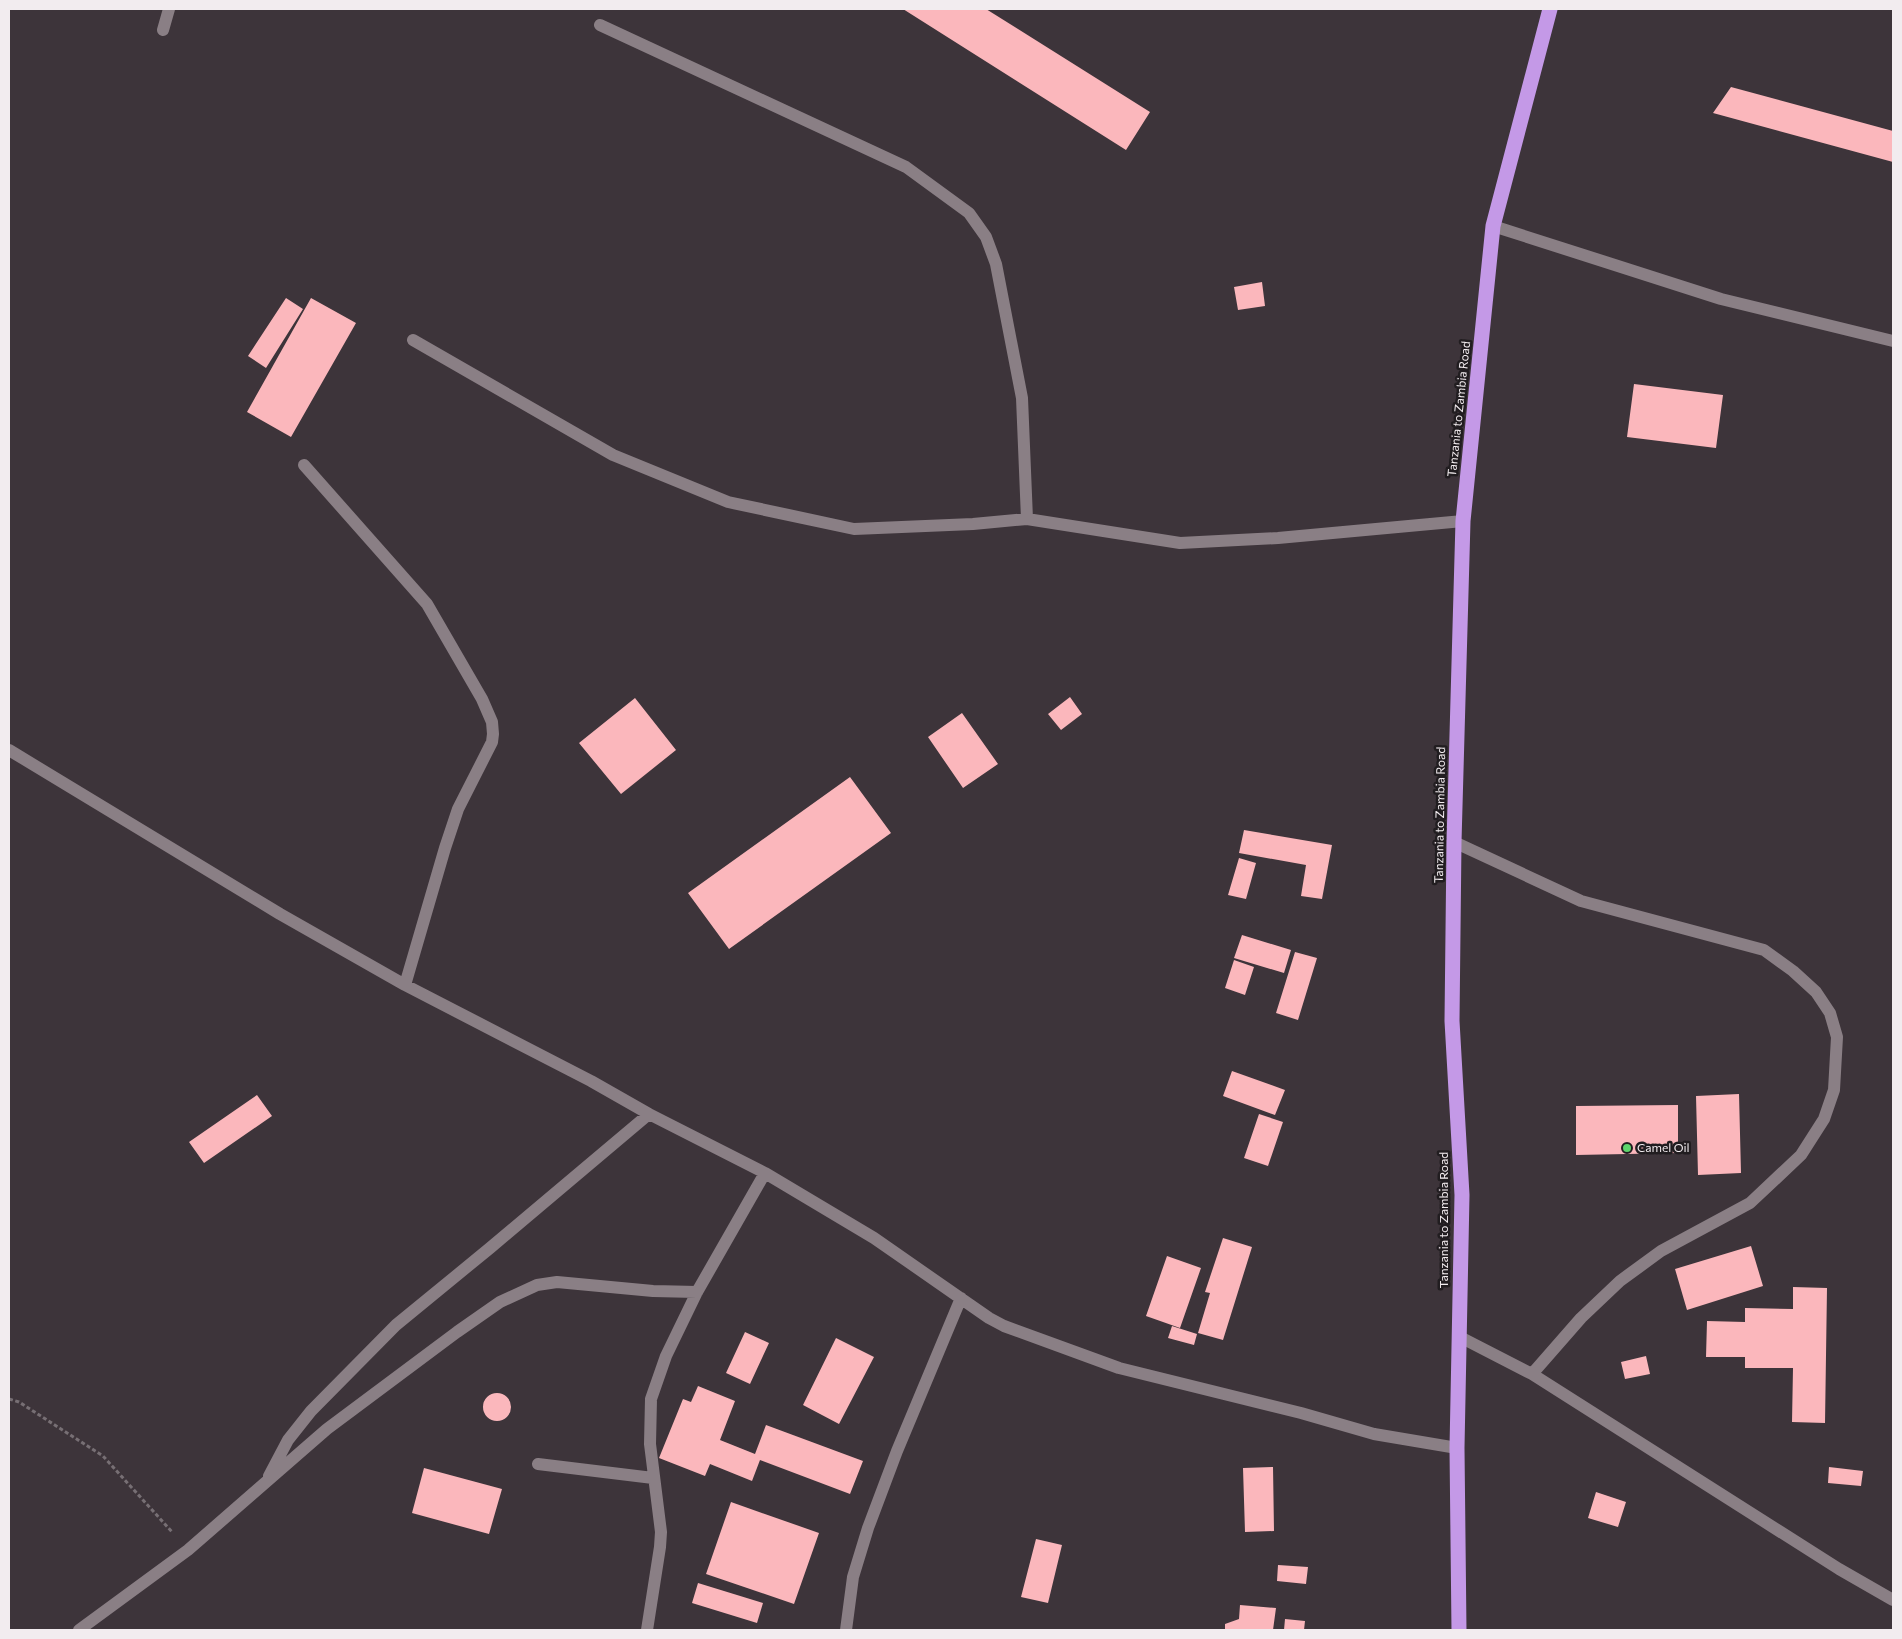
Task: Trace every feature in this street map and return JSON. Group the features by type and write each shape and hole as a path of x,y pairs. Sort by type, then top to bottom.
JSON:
{"highway":[{"name":"Tanzania to Zambia Road","path":"1459,1630 1457,1448 1462,1195 1452,1020 1454,842 1463,521 1493,226 1550,9"}],"street":[{"path":"163,30 169,9"},
{"path":"600,25 906,167 969,213 986,237 996,264 1022,398 1027,519"},
{"path":"1493,226 1721,299 1893,341"},
{"path":"413,340 613,455 728,502 854,529 973,524 1027,519 1180,543 1278,538 1463,521"},
{"path":"304,465 427,604 482,699 492,722 492,742 458,809 444,848 405,985"},
{"path":"9,750 280,914 405,985 765,1173 874,1238 1004,1326 1119,1368 1301,1413 1374,1434 1457,1448"},
{"path":"1454,842 1582,901 1764,950 1793,971 1816,992 1830,1013 1838,1036 1834,1090 1824,1119 1801,1155 1750,1203 1661,1251 1620,1281 1581,1318 1532,1374"},
{"path":"265,1482 288,1440 311,1411 396,1325 649,1114"},
{"path":"648,1630 660,1547 649,1430 651,1399 666,1356 698,1292 765,1173"},
{"path":"79,1630 188,1550 327,1429 500,1302 524,1289 557,1282 653,1291 698,1292"},
{"path":"846,1630 853,1577 868,1528 897,1452 961,1298"},
{"path":"1458,1336 1532,1374 1831,1564 1893,1600"},
{"path":"538,1464 653,1478"}],"path":[{"path":"9,1399 19,1402 103,1456 188,1550"}],"building":[{"path":"903,9 986,9 1150,112 1126,150"},
{"path":"1731,87 1893,131 1893,162 1713,113"},
{"path":"1262,282 1265,306 1238,310 1234,287"},
{"path":"286,298 303,309 266,368 248,356"},
{"path":"311,298 356,323 291,437 247,412"},
{"path":"1634,384 1723,395 1716,448 1627,437"},
{"path":"1070,697 1082,714 1061,730 1048,714"},
{"path":"635,698 676,750 621,794 579,743"},
{"path":"962,713 998,764 963,788 928,737"},
{"path":"850,777 891,833 729,949 688,893"},
{"path":"1244,830 1332,845 1322,899 1301,896 1306,865 1239,853"},
{"path":"1239,858 1256,863 1246,899 1228,895"},
{"path":"1242,935 1291,950 1284,973 1234,958"},
{"path":"1295,952 1317,958 1298,1020 1276,1013"},
{"path":"1234,960 1254,967 1245,995 1225,988"},
{"path":"1232,1071 1285,1090 1275,1115 1223,1096"},
{"path":"1739,1094 1741,1173 1698,1175 1696,1096"},
{"path":"257,1095 272,1116 204,1163 189,1142"},
{"path":"1678,1105 1678,1153 1576,1155 1576,1106"},
{"path":"1259,1114 1283,1122 1268,1166 1244,1158"},
{"path":"1223,1238 1252,1247 1223,1340 1198,1333 1210,1293 1205,1292"},
{"path":"1751,1246 1763,1286 1687,1310 1675,1269"},
{"path":"1167,1256 1201,1268 1180,1328 1146,1316"},
{"path":"1793,1287 1827,1288 1825,1423 1792,1422 1793,1368 1745,1368 1745,1357 1706,1357 1707,1321 1745,1322 1745,1308 1793,1309"},
{"path":"1172,1326 1197,1334 1194,1345 1168,1338"},
{"path":"745,1332 769,1343 750,1384 726,1373"},
{"path":"836,1338 874,1357 839,1424 803,1405"},
{"path":"1646,1356 1650,1374 1625,1379 1621,1362"},
{"path":"698,1386 735,1401 720,1440 755,1454 766,1425 863,1461 850,1494 760,1460 752,1481 710,1464 705,1476 659,1458 683,1399 691,1402"},
{"path":"497,1393 507,1397 511,1407 507,1417 497,1421 487,1417 483,1407 487,1397"},
{"path":"1273,1467 1274,1531 1245,1532 1243,1468"},
{"path":"1829,1467 1863,1471 1861,1486 1828,1483"},
{"path":"424,1468 502,1489 489,1534 412,1513"},
{"path":"1596,1492 1626,1502 1618,1527 1588,1518"},
{"path":"731,1502 819,1533 794,1604 706,1574"},
{"path":"1036,1539 1062,1545 1048,1603 1021,1597"},
{"path":"1278,1565 1308,1567 1306,1584 1277,1581"},
{"path":"698,1583 763,1603 757,1623 692,1603"},
{"path":"1240,1605 1276,1608 1273,1630 1225,1630 1225,1624 1239,1619"},
{"path":"1285,1619 1305,1621 1304,1630 1284,1630"}],"place":[{"name":"Camel Oil","path":"1627,1148"}]}
